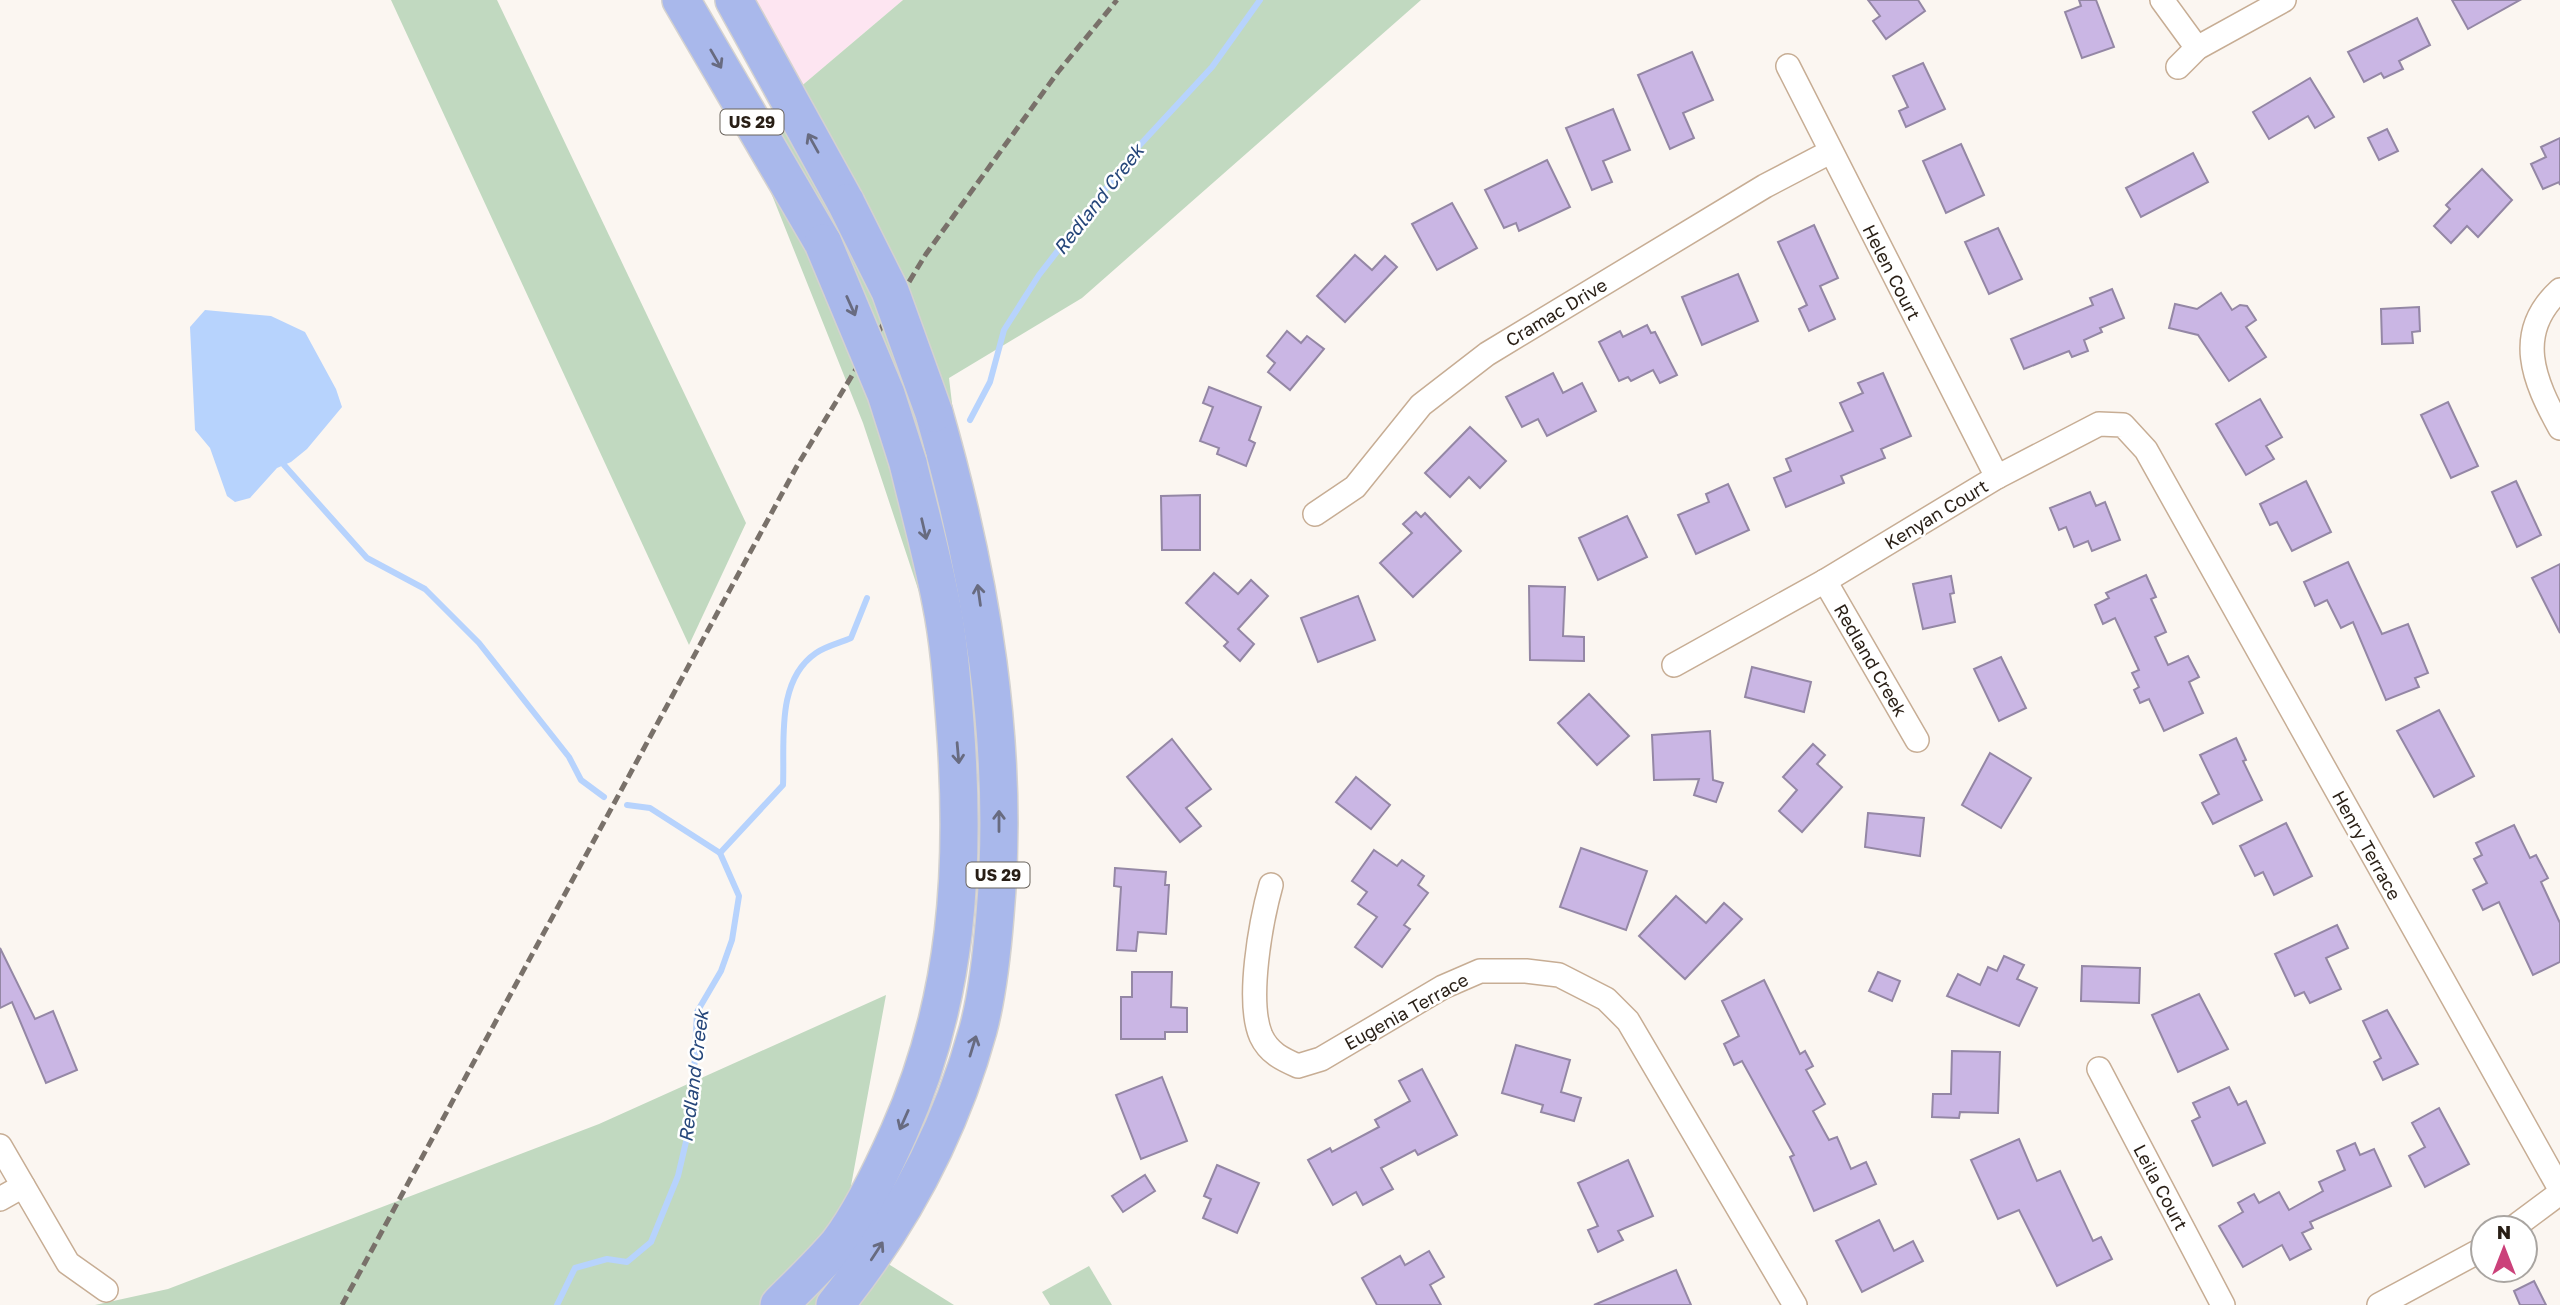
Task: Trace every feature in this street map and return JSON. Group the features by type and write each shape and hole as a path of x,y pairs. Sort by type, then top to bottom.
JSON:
{"main road":[{"name":"US 29","path":"681,0 823,243 868,348 908,463 942,604 953,688 959,768 960,843 950,969 939,1022 917,1092 886,1161 839,1243 779,1305"},
{"name":"US 29","path":"734,0 846,203 890,291 934,413 976,575 989,673 999,784 998,879 992,955 979,1028 944,1129 914,1193 873,1258 835,1305"}],"street":[{"path":"2162,0 2197,48"},
{"path":"2178,67 2197,48 2284,0"},
{"name":"Helen Court","path":"1788,66 1997,477"},
{"name":"Cramac Drive","path":"1315,514 1355,487 1421,405 1487,354 1765,186 1830,152"},
{"path":"2560,290 2535,325 2531,344 2537,383 2560,428"},
{"name":"Kenyan Court","path":"1675,664 1825,581 1997,477 2099,424 2123,425 2146,450 2174,500"},
{"name":"Henry Terrace","path":"2174,500 2560,1191"},
{"name":"Redland Creek","path":"1825,581 1917,740"},
{"name":"Eugenia Terrace","path":"1271,885 1263,912 1255,999 1261,1035 1275,1056 1298,1066 1321,1059 1443,987 1480,971 1526,971 1559,975 1606,999 1628,1021 1795,1305"},
{"name":"Leila Court","path":"2099,1069 2223,1305"},
{"path":"0,1146 68,1263 106,1290"},
{"path":"0,1199 23,1186"},
{"path":"2531,1214 2560,1191"},
{"path":"2379,1305 2469,1257"}],"shaded area":[{"path":"736,0 903,0 792,94"}],"green space":[{"path":"391,0 497,0 746,523 689,645"},
{"path":"903,0 1421,0 1082,298 949,378 954,420 926,613 863,423 766,180 792,94"},
{"path":"886,995 842,1235 954,1305 95,1305 168,1289 599,1124"},
{"path":"1089,1266 1112,1305 1050,1305 1042,1292"}],"water":[{"path":"205,310 271,316 305,332 336,389 342,407 307,449 291,462 277,468 250,498 235,502 227,496 210,448 195,430 190,327"}],"building":[{"path":"1868,0 1918,0 1925,11 1886,39 1873,21 1880,16"},
{"path":"2079,0 2096,0 2114,47 2082,58 2065,12 2081,6"},
{"path":"2452,0 2520,0 2468,29"},
{"path":"2417,18 2430,45 2399,61 2403,69 2384,78 2381,73 2364,82 2348,52"},
{"path":"1692,52 1713,100 1683,113 1694,138 1670,149 1638,75"},
{"path":"1923,63 1945,109 1906,127 1899,111 1908,107 1893,76"},
{"path":"2310,78 2334,117 2315,128 2308,116 2269,139 2253,112"},
{"path":"1613,109 1630,150 1603,161 1612,182 1592,190 1566,128"},
{"path":"2387,129 2398,151 2379,160 2368,138"},
{"path":"2560,138 2560,185 2559,182 2543,189 2531,164 2546,157 2541,147"},
{"path":"1961,144 1984,195 1946,213 1923,161"},
{"path":"2193,153 2208,182 2141,217 2126,188"},
{"path":"1547,160 1570,207 1519,231 1516,223 1504,228 1485,190"},
{"path":"2482,169 2512,200 2478,237 2467,226 2451,243 2434,226 2450,209 2446,205"},
{"path":"1452,203 1477,248 1437,270 1412,224"},
{"path":"1814,225 1838,278 1820,286 1835,319 1809,331 1799,309 1807,305 1778,242"},
{"path":"1998,228 2022,279 1989,294 1965,242"},
{"path":"1355,255 1372,270 1385,256 1397,267 1345,322 1317,296"},
{"path":"1738,274 1758,321 1702,345 1682,297"},
{"path":"2112,289 2124,318 2100,328 2102,332 2084,340 2088,351 2072,357 2069,351 2024,369 2011,339 2093,305 2090,298"},
{"path":"2221,293 2232,310 2240,305 2247,306 2256,320 2246,327 2266,357 2229,381 2198,335 2169,328 2175,304 2197,309"},
{"path":"2419,307 2420,331 2412,332 2413,343 2382,344 2381,309"},
{"path":"1647,325 1651,333 1655,332 1677,375 1660,383 1653,370 1631,381 1628,377 1619,381 1599,342 1620,331 1623,337"},
{"path":"1287,331 1301,343 1307,336 1324,349 1290,390 1268,372 1275,363 1267,356"},
{"path":"1553,373 1563,393 1582,383 1596,411 1547,436 1538,419 1522,427 1506,397"},
{"path":"1883,373 1911,436 1881,449 1885,458 1841,476 1844,483 1786,507 1774,478 1791,471 1786,459 1853,431 1840,403 1863,393 1858,383"},
{"path":"1209,387 1261,407 1249,440 1255,443 1246,466 1217,454 1219,448 1200,441 1213,407 1203,403"},
{"path":"2260,399 2282,437 2266,446 2274,459 2246,475 2216,424"},
{"path":"2448,402 2478,466 2451,478 2421,415"},
{"path":"1470,427 1506,461 1480,488 1469,477 1450,497 1425,473"},
{"path":"2306,481 2331,532 2292,551 2277,522 2270,525 2260,504"},
{"path":"2516,481 2541,535 2517,547 2492,492"},
{"path":"1728,484 1749,530 1696,554 1678,515 1709,502 1706,494"},
{"path":"2090,492 2096,506 2105,502 2120,540 2092,551 2088,541 2074,547 2066,527 2059,530 2050,508"},
{"path":"1200,495 1200,550 1162,550 1161,496"},
{"path":"1416,512 1421,517 1425,513 1461,551 1413,597 1380,563 1412,533 1403,524"},
{"path":"1627,516 1647,557 1598,580 1579,538"},
{"path":"2348,562 2382,634 2408,624 2428,673 2415,678 2419,687 2386,700 2353,622 2341,628 2327,600 2315,606 2304,582"},
{"path":"2560,564 2560,633 2532,578"},
{"path":"1214,573 1238,594 1251,580 1268,596 1238,629 1254,644 1240,661 1224,646 1228,642 1186,603"},
{"path":"2146,575 2156,597 2151,599 2166,632 2155,637 2168,665 2188,656 2199,677 2189,682 2203,713 2164,731 2149,699 2140,703 2134,690 2139,687 2132,673 2139,670 2115,618 2103,624 2095,605 2109,598 2106,593"},
{"path":"1951,576 1954,593 1950,594 1955,622 1923,629 1913,584"},
{"path":"1529,586 1565,587 1563,636 1584,637 1584,661 1530,660"},
{"path":"1358,596 1375,640 1318,662 1301,618"},
{"path":"2001,657 2026,708 1999,721 1974,669"},
{"path":"1752,667 1811,682 1804,712 1745,697"},
{"path":"1589,694 1629,736 1597,765 1558,723"},
{"path":"2439,710 2474,776 2434,797 2397,731"},
{"path":"1710,731 1713,780 1723,783 1716,802 1694,795 1699,779 1654,780 1652,735"},
{"path":"2236,738 2246,760 2243,761 2262,800 2213,824 2202,803 2219,794 2200,755"},
{"path":"1172,739 1211,789 1186,808 1201,826 1180,842 1127,777"},
{"path":"1813,744 1825,755 1817,764 1842,787 1802,832 1779,811 1797,790 1783,777"},
{"path":"1990,753 2031,778 2001,828 1962,805"},
{"path":"1356,777 1390,805 1371,829 1336,802"},
{"path":"1868,813 1924,818 1920,856 1865,847"},
{"path":"2286,823 2312,876 2274,895 2263,872 2255,876 2240,846"},
{"path":"2514,825 2530,858 2536,855 2548,878 2541,882 2560,923 2560,962 2533,975 2499,902 2483,910 2473,890 2487,883 2474,859 2482,855 2476,843"},
{"path":"1581,848 1647,871 1626,930 1560,907"},
{"path":"1374,850 1397,866 1402,860 1424,876 1418,885 1428,893 1404,925 1410,929 1382,967 1355,947 1377,917 1358,904 1367,892 1352,881"},
{"path":"1115,868 1166,872 1165,885 1169,885 1166,934 1138,932 1136,951 1117,950 1121,887 1114,886"},
{"path":"1676,896 1706,923 1724,903 1742,919 1685,979 1639,936"},
{"path":"2337,925 2348,948 2326,958 2341,989 2310,1003 2304,992 2295,996 2275,954"},
{"path":"0,948 35,1019 53,1011 77,1070 46,1083 12,1002 0,1008"},
{"path":"2004,956 2024,965 2017,979 2037,988 2019,1026 1947,996 1958,974 1980,985 1988,967 1997,971"},
{"path":"2082,966 2140,968 2139,1003 2081,1001"},
{"path":"1132,972 1172,972 1171,1007 1187,1008 1187,1032 1165,1032 1165,1039 1121,1039 1121,997 1132,997"},
{"path":"1878,972 1900,981 1892,1001 1869,991"},
{"path":"1764,980 1800,1054 1805,1051 1813,1066 1806,1070 1825,1104 1813,1111 1829,1140 1837,1137 1851,1169 1866,1162 1876,1184 1814,1211 1790,1157 1794,1155 1742,1061 1734,1065 1724,1044 1739,1036 1722,1001"},
{"path":"2199,994 2228,1049 2178,1072 2152,1015"},
{"path":"2387,1010 2418,1064 2383,1080 2374,1062 2381,1058 2363,1021"},
{"path":"1516,1045 1570,1060 1561,1092 1581,1098 1574,1121 1541,1112 1543,1105 1502,1093"},
{"path":"1952,1051 2000,1052 1998,1113 1960,1112 1959,1118 1932,1117 1933,1094 1951,1094"},
{"path":"1422,1069 1457,1135 1418,1155 1415,1150 1381,1168 1393,1189 1363,1205 1356,1192 1333,1205 1308,1160 1330,1148 1332,1152 1379,1127 1375,1120 1410,1101 1399,1081"},
{"path":"1162,1077 1187,1141 1141,1159 1116,1095"},
{"path":"2229,1087 2238,1105 2246,1101 2265,1143 2213,1166 2192,1121 2200,1117 2193,1103"},
{"path":"2439,1108 2469,1164 2425,1187 2409,1156 2425,1147 2412,1123"},
{"path":"2019,1139 2037,1181 2060,1171 2093,1241 2101,1237 2112,1259 2057,1286 2019,1210 1998,1219 1971,1160"},
{"path":"2355,1143 2360,1155 2374,1149 2391,1186 2310,1222 2313,1228 2302,1233 2311,1249 2290,1260 2282,1245 2243,1267 2219,1226 2243,1212 2238,1203 2254,1194 2259,1203 2279,1192 2289,1210 2323,1191 2319,1182 2345,1170 2337,1151"},
{"path":"1628,1160 1653,1216 1618,1231 1623,1240 1598,1252 1588,1230 1598,1226 1578,1183"},
{"path":"1217,1165 1259,1183 1237,1233 1203,1218 1211,1199 1204,1196"},
{"path":"1145,1175 1155,1191 1123,1212 1112,1196"},
{"path":"1879,1220 1894,1251 1913,1241 1923,1261 1862,1292 1836,1241"},
{"path":"1429,1251 1444,1277 1430,1285 1441,1305 1377,1305 1362,1278 1400,1256 1405,1265"},
{"path":"1676,1270 1691,1305 1594,1305"},
{"path":"2528,1284 2536,1284 2546,1305 2520,1305 2514,1291"}],"waterway":[{"name":"Redland Creek","path":"970,420 990,382 1004,330 1039,275 1138,147 1212,67 1260,0"},
{"path":"284,465 367,558 425,589 479,643 569,757 581,780 604,797"},
{"name":"Redland Creek","path":"720,853 783,785 785,714 794,680 803,665 816,653 851,638 867,598"},
{"path":"627,805 650,808 720,853"},
{"name":"Redland Creek","path":"557,1305 575,1268 607,1259 627,1262 651,1242 678,1176 692,1116 697,1012 721,971 732,940 739,896 720,853"}],"railway":[{"path":"342,1305 797,466 926,254 1058,72 1117,0"}]}
